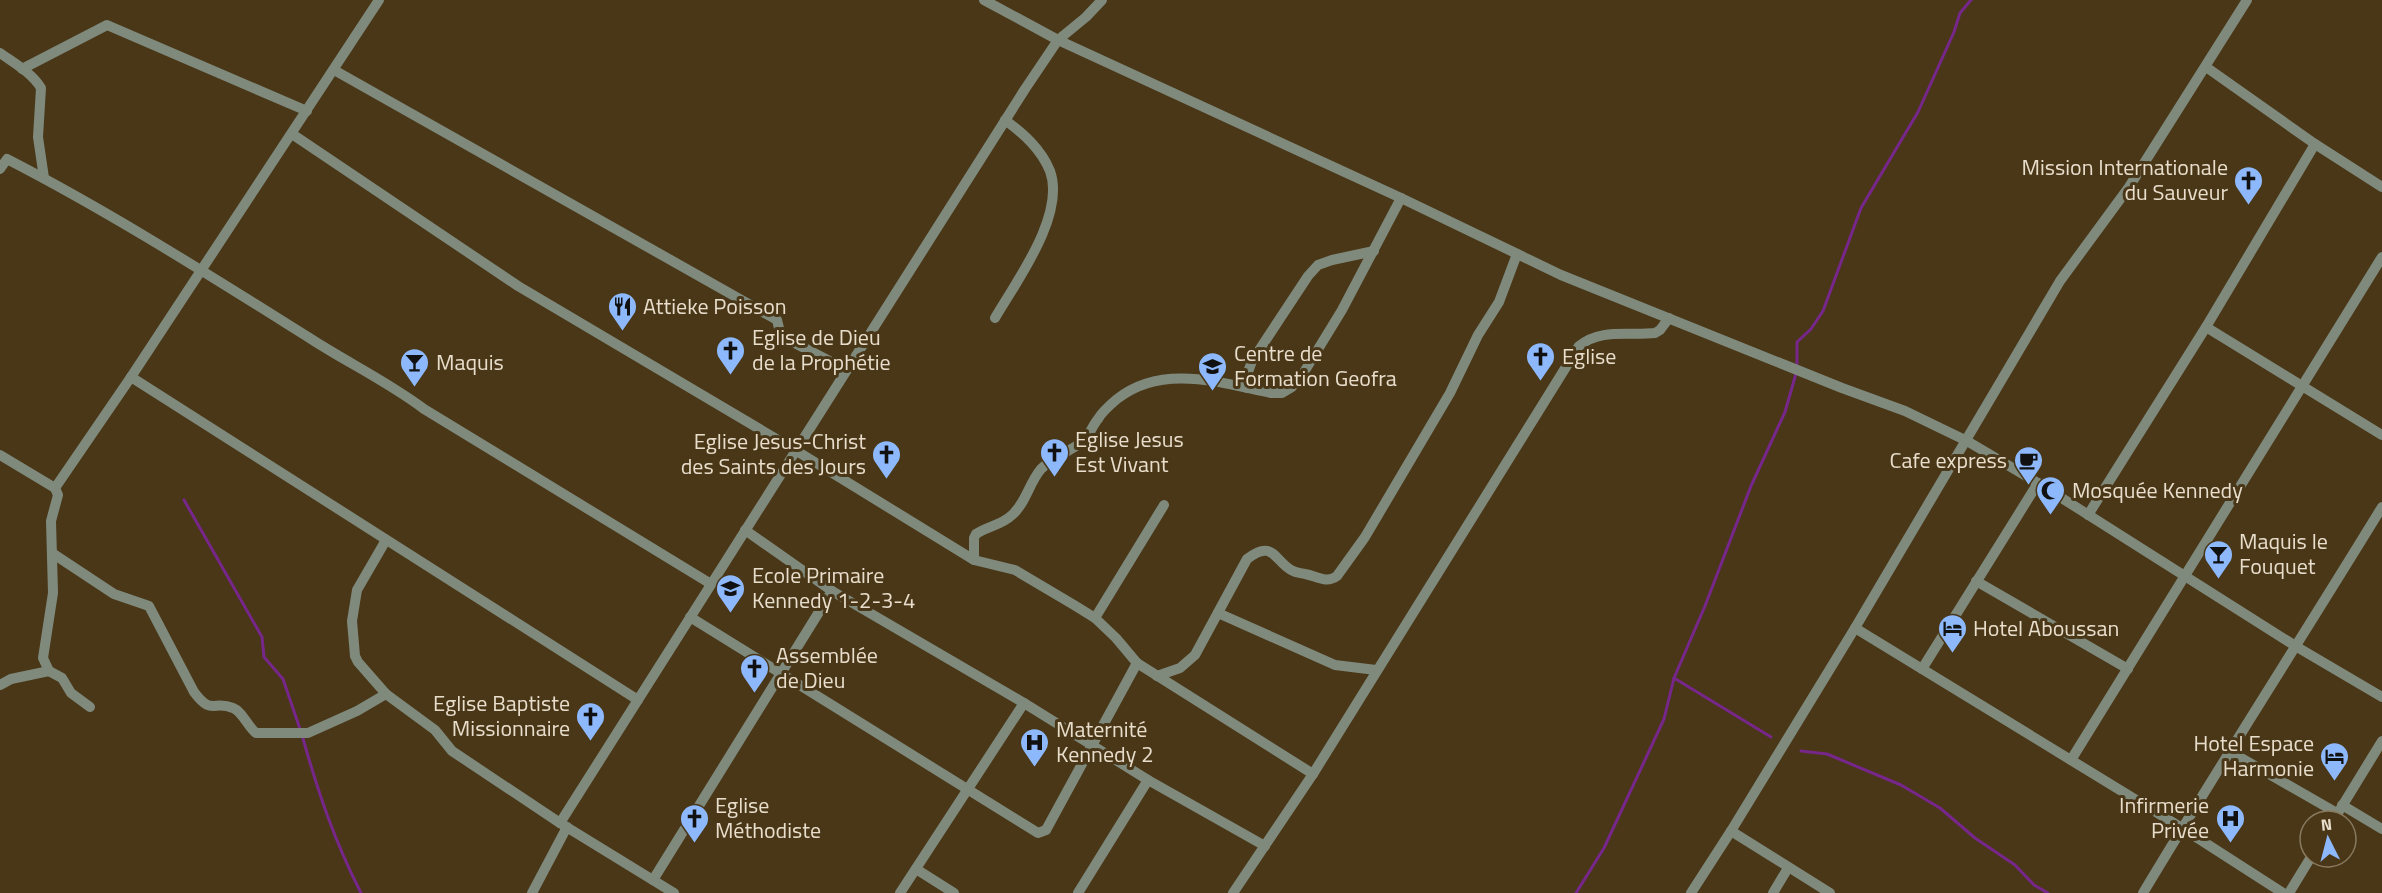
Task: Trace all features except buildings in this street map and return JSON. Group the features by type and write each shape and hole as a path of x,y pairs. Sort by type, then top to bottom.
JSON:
{"street":[{"path":"55,488 131,377 379,0"},
{"path":"984,0 1058,40 1561,274 1905,411 1966,441 2038,483 2296,647 2382,697"},
{"path":"532,893 563,825 638,700 1005,120 1058,40 1086,17 1102,0"},
{"path":"1691,893 1855,628 2060,281 2129,187 2247,0"},
{"path":"22,69 106,25 307,111"},
{"path":"0,53 37,82 40,88 38,137 44,178"},
{"path":"2206,67 2315,144 2382,187"},
{"path":"334,70 777,320 781,336 847,370"},
{"path":"995,318 1045,232 1052,189 1051,173 1039,153 1024,134 1005,120"},
{"path":"292,134 518,286 795,450 974,560 1015,570 1095,618 1137,663 1313,774"},
{"path":"2088,515 2206,327 2315,144"},
{"path":"0,169 7,159 44,178 200,269 336,355 392,387 424,409 711,584"},
{"path":"974,560 976,534 1006,520 1015,513 1031,482 1043,467 1084,441 1098,419 1117,399 1133,389 1159,381 1196,378 1282,393 1292,387 1301,377 1342,310 1401,198"},
{"path":"1247,388 1248,372 1252,361 1317,265 1374,251"},
{"path":"1157,676 1180,668 1195,655 1247,559 1253,554 1269,552 1276,554 1291,570 1321,579 1333,579 1337,576 1365,537 1450,393 1478,335 1499,302 1517,254"},
{"path":"2071,760 2382,257"},
{"path":"1233,893 1313,774 1579,346 1589,338 1602,334 1655,333 1669,318"},
{"path":"2206,327 2382,435"},
{"path":"131,377 638,700"},
{"path":"0,455 55,488 58,495 51,521 52,605 43,657 49,671 62,678 71,693 90,707"},
{"path":"1922,669 2038,483"},
{"path":"1095,618 1164,505"},
{"path":"2144,893 2229,751 2382,507"},
{"path":"745,530 832,591 1024,703 1148,780 1265,846"},
{"path":"386,540 357,590 352,621 355,656 358,662 386,694 435,730 460,757 563,825 674,893"},
{"path":"52,553 114,594 149,606 202,703 213,708 232,708 256,734 308,733 357,711 386,694"},
{"path":"1976,581 2128,669"},
{"path":"652,880 832,591"},
{"path":"1218,613 1335,665 1376,670"},
{"path":"690,617 969,788 1038,833 1046,830 1137,663"},
{"path":"1855,628 2182,828 2283,893"},
{"path":"0,685 11,678 49,671"},
{"path":"900,893 1024,703"},
{"path":"2340,809 2382,741"},
{"path":"2229,751 2330,809"},
{"path":"1078,893 1148,780"},
{"path":"2358,820 2382,829"},
{"path":"1731,831 1830,893"},
{"path":"1773,893 1788,868"},
{"path":"916,869 954,893"},
{"path":"2289,893 2304,869"}],"waterway":[{"path":"1576,893 1604,848 1664,719 1674,678 1705,606 1751,486 1785,412 1797,370 1797,342 1811,329 1823,311 1861,208 1918,112 1954,32 1960,13 1971,0"},
{"path":"184,500 262,637 264,657 283,679 300,729"},
{"path":"1674,678 1771,737"},
{"path":"302,735 327,816 361,893"},
{"path":"1801,751 1827,754 1901,785 1940,808 1975,838 2015,865 2034,885 2048,893"}],"place":[{"name":"Mission Internationale du Sauveur","path":"2249,206"},
{"name":"Attieke Poisson","path":"622,332"},
{"name":"Eglise de Dieu de la Prophétie","path":"731,376"},
{"name":"Eglise","path":"1541,382"},
{"name":"Maquis","path":"415,388"},
{"name":"Centre de Formation Geofra","path":"1213,392"},
{"name":"Eglise Jesus Est Vivant","path":"1054,478"},
{"name":"Eglise Jesus-Christ des Saints des Jours","path":"887,480"},
{"name":"Cafe express","path":"2028,486"},
{"name":"Mosquée Kennedy","path":"2051,516"},
{"name":"Maquis le Fouquet","path":"2218,580"},
{"name":"Ecole Primaire Kennedy 1-2-3-4","path":"731,614"},
{"name":"Hotel Aboussan","path":"1952,654"},
{"name":"Assemblée de Dieu","path":"755,694"},
{"name":"Eglise Baptiste Missionnaire","path":"591,742"},
{"name":"Maternité Kennedy 2","path":"1035,768"},
{"name":"Hotel Espace Harmonie","path":"2335,782"},
{"name":"Eglise Méthodiste","path":"694,844"},
{"name":"Infirmerie Privée","path":"2230,844"}]}
